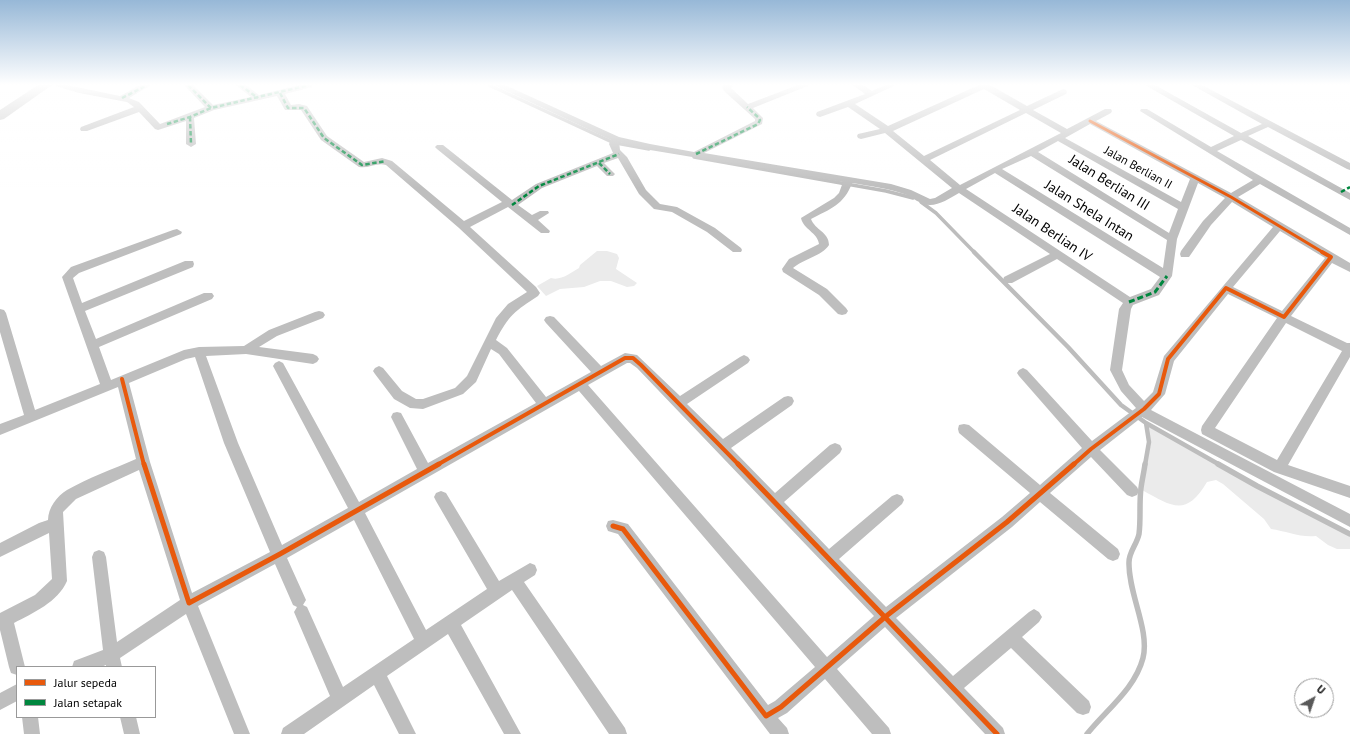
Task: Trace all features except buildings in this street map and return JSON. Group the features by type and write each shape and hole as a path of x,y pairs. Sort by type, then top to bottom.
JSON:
{"street":[{"path":"84,129 113,119"},
{"path":"151,119 158,127 183,119"},
{"path":"190,119 191,144"},
{"path":"312,119 327,141 362,165 382,161 389,163 463,226 534,293 512,307 500,321 472,379 459,391 423,404 414,404 398,395 379,371"},
{"path":"573,119 616,139 847,182 891,187 908,192 930,202 937,201 995,169 1059,138 1093,119"},
{"path":"696,154 758,124 760,119"},
{"name":"Jalan Berlian IV","path":"871,119 887,130 959,189 1129,302"},
{"path":"860,136 887,130 910,119"},
{"path":"923,160 1008,119"},
{"path":"1043,119 1068,133"},
{"path":"1158,119 1350,232"},
{"path":"1211,119 1347,192"},
{"path":"1259,119 1350,167"},
{"path":"1090,121 1231,197 1350,268"},
{"path":"1211,150 1268,124"},
{"name":"Jalan Berlian II","path":"1059,138 1183,208"},
{"path":"616,139 614,144 619,154 642,192 657,207 674,209 711,230 737,250"},
{"path":"440,147 545,231"},
{"name":"Jalan Berlian III","path":"1031,152 1172,239"},
{"path":"463,226 511,204 539,186 619,154"},
{"path":"599,163 610,174"},
{"name":"Jalan Shela Intan","path":"995,169 1167,276"},
{"path":"1195,177 1172,239 1167,276 1155,292 1129,302 1125,309 1116,370 1139,413 1203,436 1279,468 1350,492"},
{"path":"1185,254 1207,223 1231,197 1260,180"},
{"path":"842,311 823,292 787,269 793,262 824,245 825,241 823,236 806,222 806,218 837,200 843,194 847,182"},
{"path":"531,220 544,213"},
{"path":"766,716 781,707 825,667 885,617 1040,494 1091,449 1139,413 1159,394 1168,358 1279,226"},
{"path":"107,385 68,277 71,273 83,266 177,232"},
{"path":"1008,280 1057,255"},
{"path":"1203,436 1284,318 1331,257"},
{"path":"79,309 189,264"},
{"path":"1226,288 1284,318 1350,349 1279,468"},
{"path":"93,345 208,296"},
{"path":"0,313 31,416"},
{"path":"246,350 273,334 319,315"},
{"path":"550,320 600,373"},
{"path":"489,342 503,351 544,404"},
{"path":"0,430 107,385 184,355 199,352 246,350 313,359"},
{"path":"199,352 231,443 280,554 300,606 340,700"},
{"path":"85,666 112,661 189,603 280,554 625,358 633,358 722,447 997,734"},
{"path":"679,403 744,360"},
{"path":"279,366 424,642"},
{"path":"1023,373 1091,449 1132,491"},
{"path":"122,379 143,462 189,603 207,644 242,734"},
{"path":"580,384 883,734"},
{"path":"722,447 788,401"},
{"path":"397,417 425,471"},
{"path":"964,429 1113,554"},
{"path":"1203,436 1350,521"},
{"path":"775,502 835,449"},
{"path":"16,666 3,621 46,596 55,589 60,581 55,514 58,508 71,495 143,462"},
{"path":"441,496 497,591"},
{"path":"829,558 897,500"},
{"path":"0,550 44,528 56,525"},
{"path":"613,526 623,529 781,734"},
{"path":"99,557 112,661"},
{"path":"289,734 377,675 497,591 530,570"},
{"path":"514,580 619,734"},
{"path":"953,687 1012,638 1034,617"},
{"path":"451,623 513,734"},
{"path":"1012,638 1083,707"},
{"path":"377,675 408,734"},
{"path":"0,702 16,693"},
{"path":"30,718 32,734"},
{"path":"128,718 132,734"}],"shaded area":[{"path":"597,251 607,251 617,254 619,258 616,269 637,283 634,286 627,287 611,281 600,281 584,287 560,289 546,296 537,286 551,278 555,279 569,274 579,268 580,265"},
{"path":"1147,425 1257,487 1350,535 1350,549 1337,549 1328,545 1316,536 1299,535 1271,529 1264,519 1223,484 1216,480 1207,482 1192,500 1178,506 1162,501 1142,490 1151,442"}],"waterway":[{"path":"563,119 612,142"},
{"path":"616,143 649,149"},
{"path":"694,157 886,191 913,198"},
{"path":"921,202 936,213 975,253"},
{"path":"974,252 1068,347 1121,405 1146,423"},
{"path":"1145,465 1149,442 1146,423"},
{"path":"1146,423 1220,465"},
{"path":"1087,734 1134,680 1143,658 1144,636 1132,586 1129,558 1139,534 1140,494 1145,464"},
{"path":"1218,464 1350,534"}],"marked path":[{"path":"167,124 183,119"},
{"path":"190,119 191,144"},
{"path":"312,119 324,138 362,165 386,161"},
{"path":"696,154 758,124 760,119"},
{"path":"512,205 539,186 619,154"},
{"path":"599,163 610,174"},
{"path":"1341,192 1350,187"},
{"path":"1129,302 1155,292 1167,276"}],"cycle path":[{"path":"613,526 623,529 766,716 781,707 885,617 1007,522 1091,449 1144,409 1159,394 1168,359 1226,288 1284,317 1331,257 1231,197 1090,121"},
{"path":"122,379 143,462 189,603 280,554 625,358 633,358 722,447 997,734"}]}
